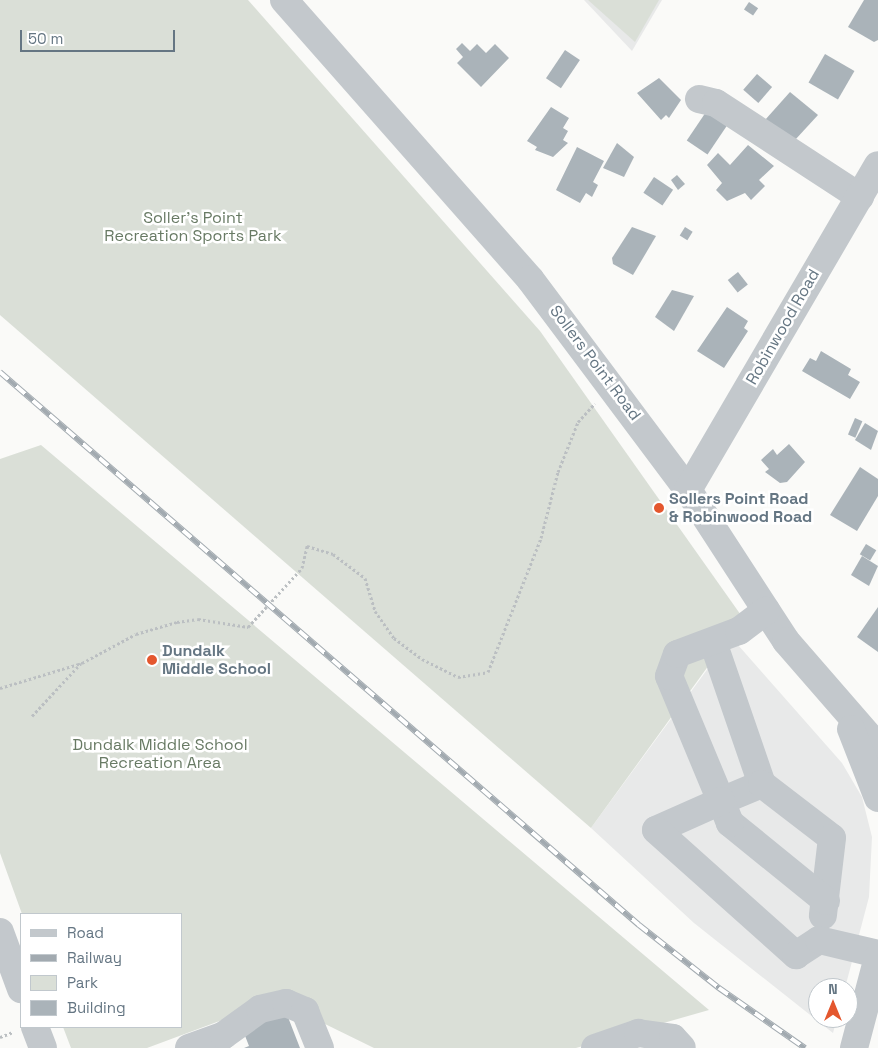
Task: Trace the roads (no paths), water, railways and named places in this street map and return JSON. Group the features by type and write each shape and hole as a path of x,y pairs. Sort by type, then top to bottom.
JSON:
{"street":[{"name":"Sollers Point Road","path":"284,0 424,154 612,384 688,490 766,611 844,712 878,747"},
{"path":"699,99 716,102 860,196"},
{"name":"Robinwood Road","path":"688,490 878,166"},
{"path":"766,611 740,631 677,654 669,676 730,824 826,901"},
{"path":"713,642 762,784 832,838 826,901 819,940 796,955 656,830 762,784"},
{"path":"844,712 878,798"},
{"path":"0,932 20,986"},
{"path":"819,940 878,955 871,1012 854,1048"},
{"path":"189,1048 224,1035 260,1009 286,1002 305,1012 320,1048"},
{"path":"35,1028 43,1048"},
{"path":"595,1048 638,1033 673,1038 682,1048"}],"railway":[{"path":"0,372 639,925 719,988 805,1048"}],"place":[{"name":"Sollers Point Road & Robinwood Road","path":"659,508"},
{"name":"Dundalk Middle School","path":"152,660"}],"park label":[{"name":"Soller's Point Recreation Sports Park","path":"193,227"},
{"name":"Dundalk Middle School Recreation Area","path":"160,754"}]}
